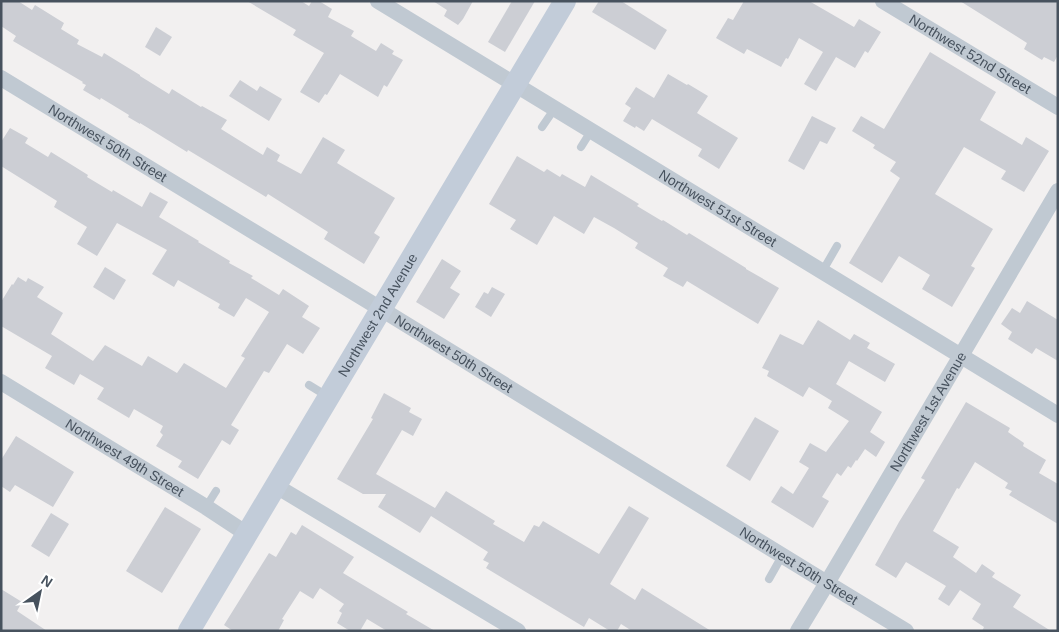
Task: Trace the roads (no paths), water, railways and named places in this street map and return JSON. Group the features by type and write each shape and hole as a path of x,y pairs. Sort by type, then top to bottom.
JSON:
{"street":[{"name":"Northwest 51st Street","path":"378,1 1058,415"},
{"name":"Northwest 2nd Avenue","path":"189,631 565,1"},
{"name":"Northwest 52nd Street","path":"883,1 1058,107"},
{"name":"Northwest 50th Street","path":"1,78 906,631"},
{"name":"Northwest 1st Avenue","path":"798,631 1058,191"},
{"name":"Northwest 49th Street","path":"1,382 247,534"},
{"path":"276,486 518,631"}],"lane":[{"path":"542,128 555,108"},
{"path":"581,147 591,131"},
{"path":"822,272 837,246"},
{"path":"310,385 328,397"},
{"path":"206,507 216,491"},
{"path":"769,578 782,556"}]}
